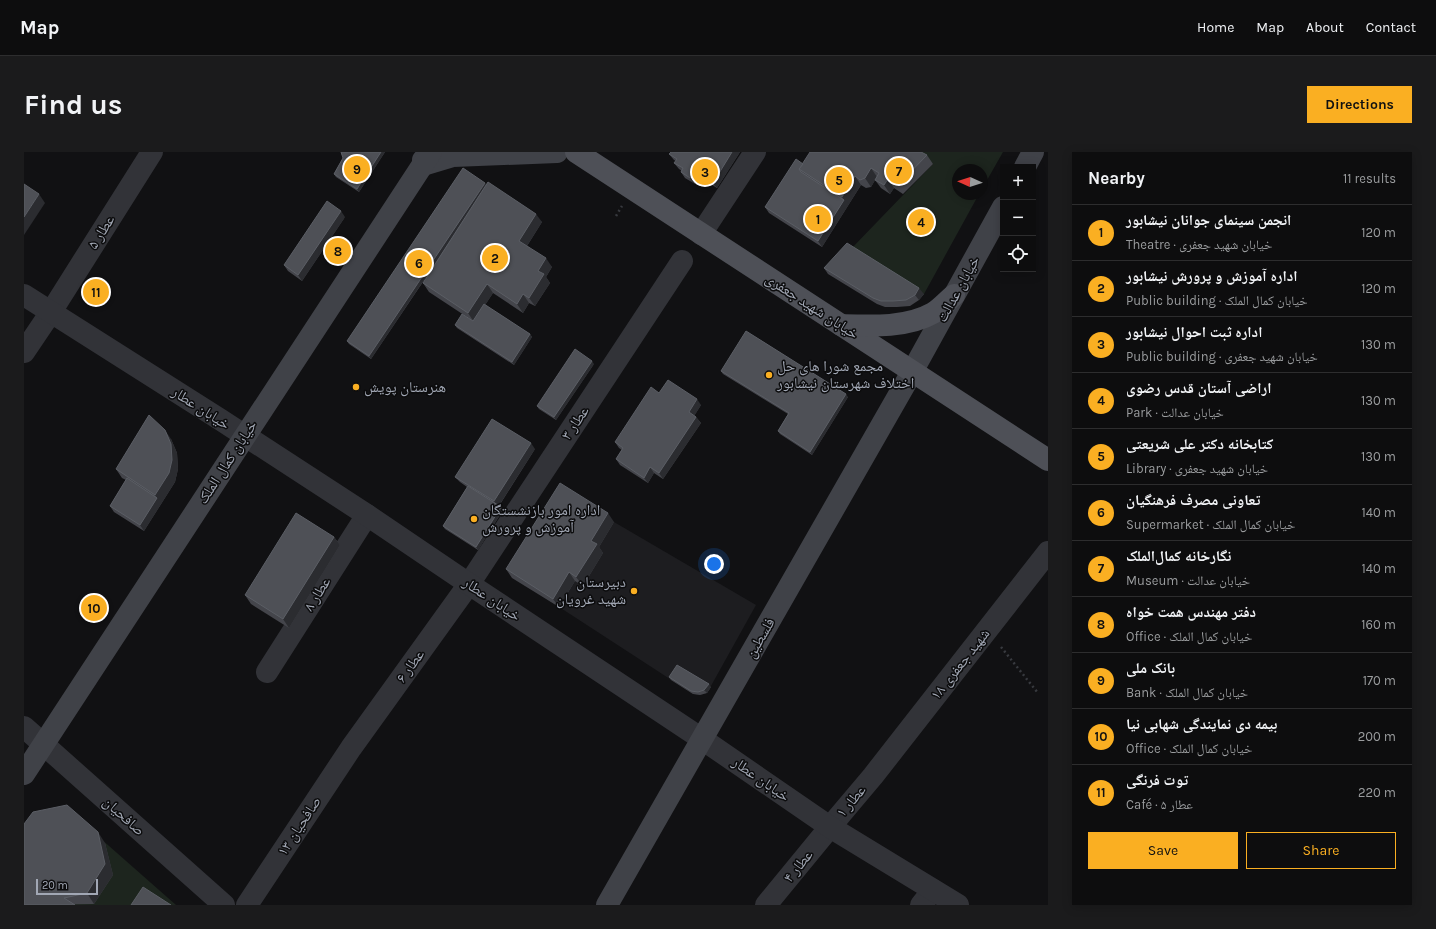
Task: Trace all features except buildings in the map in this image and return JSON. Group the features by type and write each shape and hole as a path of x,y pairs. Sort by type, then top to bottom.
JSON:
{"main road":[{"path":"426,156 557,152"},
{"path":"1027,164 1033,152"},
{"name":"خیابان شهید جعفری","path":"586,155 701,234 1048,460"},
{"name":"خیابان کمال الملک","path":"24,774 426,156"},
{"name":"خیابان عدالت","path":"912,372 1000,212"},
{"path":"841,325 865,326 906,323 932,313 954,295"},
{"name":"فلسطین","path":"607,905 912,372"}],"street":[{"name":"عطار ۵","path":"24,352 152,152"},
{"path":"701,234 755,152"},
{"name":"عطار ۳","path":"469,584 682,261"},
{"name":"خیابان عطار","path":"24,295 367,515 702,739 830,827 927,897 958,905"},
{"name":"عطار ۸","path":"267,672 367,515"},
{"name":"شهید جعفری ۱۸","path":"873,776 1048,552"},
{"name":"عطار ۶","path":"351,748 469,584"},
{"name":"صافحیان","path":"24,727 224,905"},
{"name":"صافحیان ۱۳","path":"247,905 351,748"},
{"name":"عطار ۱","path":"830,827 873,776"},
{"name":"عطار ۴","path":"766,905 830,827"}],"path":[{"path":"987,630 1038,693"}],"shaded area":[{"path":"914,152 1003,152 988,178 988,164 952,164 952,200 976,200 924,294 851,249 933,164"},
{"name":"دبیرستان شهید غرویان","path":"561,490 756,605 707,693 700,695 693,694 510,575"},
{"path":"75,816 176,905 24,905"}],"place":[{"name":"بانک ملی","path":"357,169"},
{"name":"نگارخانه کمال‌الملک","path":"899,171"},
{"name":"اداره ثبت احوال نیشابور","path":"705,172"},
{"name":"کتابخانه دکتر علی شریعتی","path":"839,180"},
{"name":"انجمن سینمای جوانان نیشابور","path":"818,219"},
{"name":"اراضی آستان قدس رضوی","path":"921,222"},
{"name":"دفتر مهندس همت خواه","path":"338,251"},
{"name":"اداره آموزش و پرورش نیشابور","path":"495,258"},
{"name":"تعاونی مصرف فرهنگیان","path":"419,263"},
{"name":"توت فرنگی","path":"96,292"},
{"name":"مجمع شورا های حل اختلاف شهرستان نیشابور","path":"769,375"},
{"name":"هنرستان پویش","path":"356,387"},
{"name":"اداره امور بازنشستگان آموزش و پرورش","path":"474,519"},
{"name":"دبیرستان شهید غرویان","path":"634,591"},
{"name":"بیمه دی نمایندگی شهابی نیا","path":"94,608"}]}
